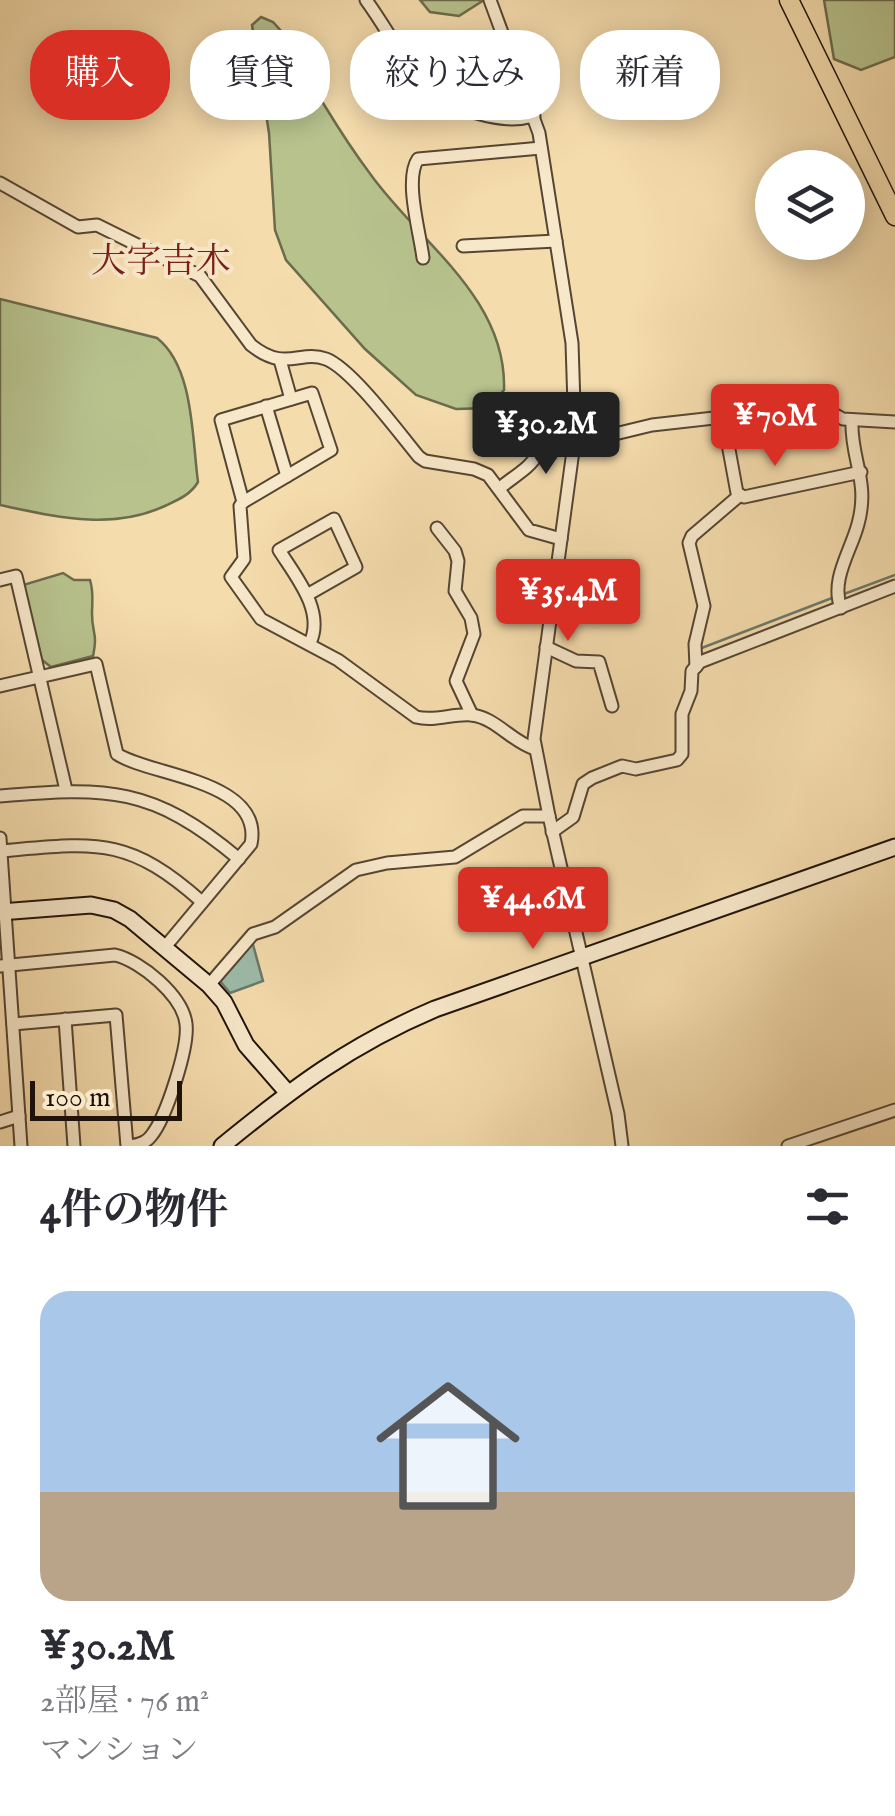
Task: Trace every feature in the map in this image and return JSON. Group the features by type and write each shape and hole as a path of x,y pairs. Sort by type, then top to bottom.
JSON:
{"main road":[{"path":"789,0 895,216"}],"street":[{"path":"366,0 386,30"},
{"path":"490,0 501,30"},
{"path":"535,120 572,344 576,432 535,750 622,1146"},
{"path":"424,258 412,180 418,159 541,148"},
{"path":"0,183 78,227 96,225 200,276 261,353 280,360 326,359 347,374 425,461 474,468 488,475 529,530 561,539"},
{"path":"463,246 556,241"},
{"path":"280,360 291,399"},
{"path":"243,502 221,420 312,392 331,450 243,502 240,526 244,559 231,577 261,620 310,644 416,717 428,720 472,715 487,719 535,750"},
{"path":"500,488 528,466 551,435 564,428 590,440 652,425 723,417 782,395 799,395 844,419 895,422"},
{"path":"266,406 287,476"},
{"path":"723,417 740,495"},
{"path":"840,608 836,588 858,523 863,494 852,420"},
{"path":"740,495 860,472"},
{"path":"696,666 695,644 704,606 689,542 740,495"},
{"path":"307,595 356,567 334,518 279,550 307,595 315,633 310,644"},
{"path":"438,528 455,551 455,591 474,626 456,681 472,715"},
{"path":"0,580 16,576 66,790"},
{"path":"552,832 573,817 584,784 592,778 622,766 636,769 677,760 684,744 682,714 696,666 895,586"},
{"path":"546,647 576,661 599,662 612,706"},
{"path":"0,686 96,664 117,754 199,781 252,820 251,844 166,947"},
{"path":"0,796 66,790 140,798 202,828 238,858"},
{"path":"210,986 252,934 275,926 356,870 387,862 455,856 523,816 549,816"},
{"path":"0,838 4,965 14,1024 21,1146"},
{"path":"0,851 75,844 129,852 171,874 202,902"},
{"path":"222,1146 335,1058 384,1031 435,1009 895,847"},
{"path":"2,912 91,905 114,910 166,947 210,986 224,1002 246,1045 288,1092"},
{"path":"4,965 115,955 128,958 176,1000 186,1021 186,1036 166,1112 151,1137 129,1146 116,1014 14,1024"},
{"path":"65,1019 74,1146"},
{"path":"788,1146 895,1110"},
{"path":"0,1122 19,1116"}],"green space":[{"path":"420,0 484,0 459,16 430,12"},
{"path":"824,0 895,0 895,57 861,70 834,59"},
{"path":"261,17 280,30 253,30 252,25"},
{"path":"330,114 371,175 476,299 501,357 504,390 488,408 456,409 416,395 365,349 286,260 275,230 267,120 330,120"},
{"path":"0,299 157,338 169,351 185,385 198,482 192,490 147,513 105,520 0,505"},
{"path":"63,573 74,580 90,580 93,656 51,667 42,660 23,585"}],"shaded area":[{"path":"252,941 263,981 230,993 220,981"}],"waterway":[{"path":"844,594 895,575"},
{"path":"699,649 832,598"}],"district":[{"name":"大字吉木","path":"161,260"}]}
